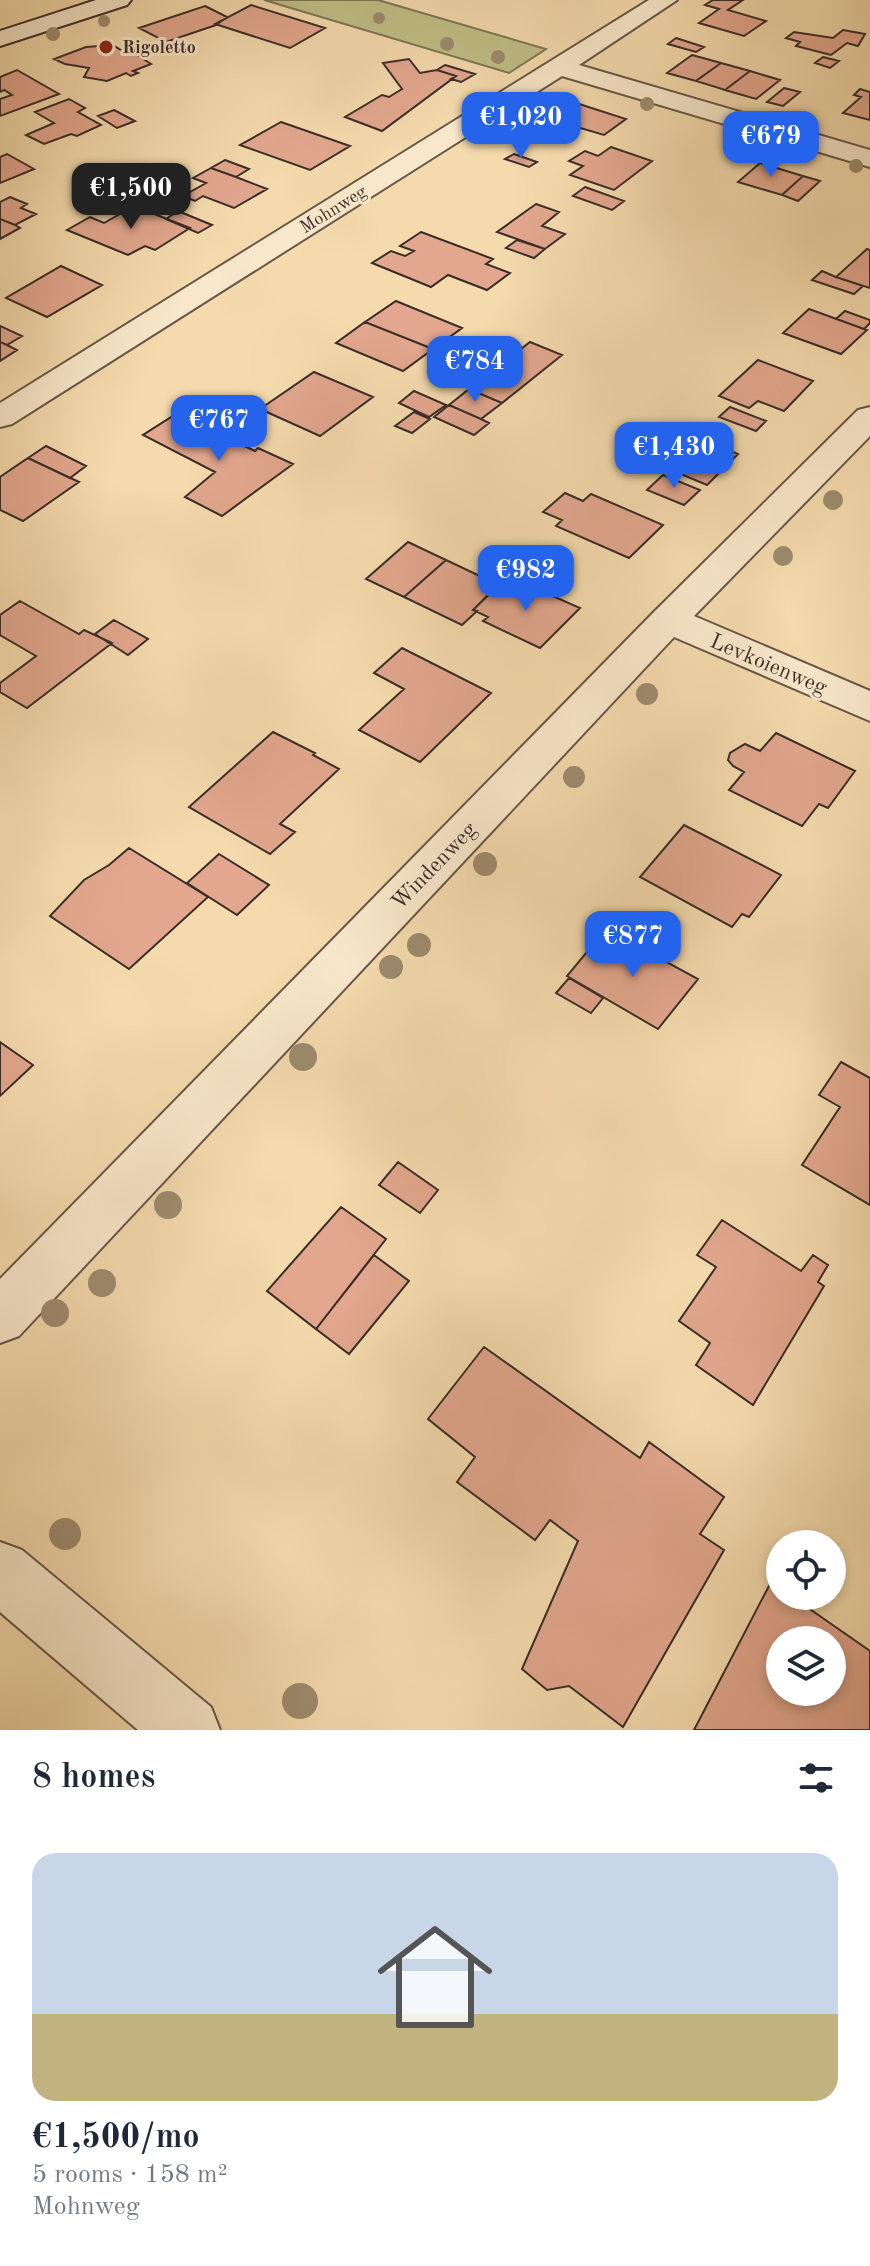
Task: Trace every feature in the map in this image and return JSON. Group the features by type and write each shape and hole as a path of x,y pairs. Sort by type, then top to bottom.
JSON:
{"street":[{"path":"0,39 119,0"},
{"name":"Mohnweg","path":"0,417 665,0"},
{"path":"559,67 870,159"},
{"name":"Windenweg","path":"0,1317 668,620 870,417"},
{"name":"Levkoienweg","path":"668,620 870,707"},
{"path":"0,1572 188,1730"}],"shaded area":[{"path":"264,0 378,0 546,49 509,73"}],"building":[{"path":"713,0 743,0 728,10 766,21 744,36 699,23 719,9 705,5"},
{"path":"251,5 325,28 290,48 215,24"},
{"path":"205,6 227,17 216,25 166,42 139,28"},
{"path":"843,30 865,34 858,46 847,43 831,55 796,46 800,42 786,38 794,32 833,38"},
{"path":"676,38 704,47 696,52 668,44"},
{"path":"113,45 124,52 131,51 151,64 133,71 138,73 131,76 126,73 107,81 84,77 89,68 54,59 86,47"},
{"path":"692,55 721,63 696,81 667,73"},
{"path":"823,57 839,61 830,68 815,63"},
{"path":"409,59 420,73 437,70 456,76 382,131 345,117 382,95 389,97 402,89 383,63"},
{"path":"721,63 750,71 725,90 696,81"},
{"path":"445,65 475,74 461,82 451,79 456,76 437,70"},
{"path":"17,70 59,94 0,116 0,99 12,95 4,90 0,92 0,77"},
{"path":"750,71 780,80 756,99 725,90"},
{"path":"784,88 800,92 783,106 767,102"},
{"path":"860,89 870,92 870,120 843,113 861,97 854,95"},
{"path":"69,99 85,108 78,112 101,125 77,136 71,134 44,144 26,135 54,123 35,112"},
{"path":"576,103 626,119 604,135 553,120 561,115 555,113"},
{"path":"114,110 135,121 117,128 98,116"},
{"path":"281,122 350,146 310,170 240,145"},
{"path":"611,147 652,161 614,190 570,175 583,166 569,161 585,151 598,156"},
{"path":"7,154 34,169 0,183 0,157"},
{"path":"514,154 537,162 529,167 505,159"},
{"path":"225,160 249,169 236,177 211,168"},
{"path":"760,163 803,176 782,195 738,182"},
{"path":"211,168 267,189 234,208 203,196 195,201 183,196 206,183 193,178"},
{"path":"803,176 820,181 798,201 782,195"},
{"path":"585,187 624,201 612,210 573,196"},
{"path":"10,197 27,204 21,208 36,214 15,225 0,219 0,202"},
{"path":"536,204 559,212 542,226 565,234 545,249 497,232"},
{"path":"134,206 190,228 155,250 145,246 128,255 67,230 90,217 104,223"},
{"path":"178,211 212,225 198,233 166,219"},
{"path":"0,219 15,225 20,228 0,239"},
{"path":"421,232 493,259 486,264 510,273 487,290 448,275 431,287 372,263 391,251 405,256 414,251 400,246"},
{"path":"517,240 545,249 534,258 506,248"},
{"path":"867,249 870,250 870,288 836,277"},
{"path":"61,266 102,285 47,317 6,298"},
{"path":"822,271 863,286 854,294 812,280"},
{"path":"396,301 462,328 433,349 365,322"},
{"path":"809,309 867,330 841,354 783,333"},
{"path":"845,311 870,320 870,323 864,329 836,319"},
{"path":"365,322 433,349 403,371 336,343"},
{"path":"0,326 22,336 7,345 0,342"},
{"path":"0,342 17,350 0,361"},
{"path":"530,342 562,355 502,403 469,389"},
{"path":"758,360 813,381 784,411 758,401 749,408 719,396"},
{"path":"314,372 373,397 320,436 260,409"},
{"path":"469,389 502,403 481,419 449,405"},
{"path":"414,391 446,405 429,417 399,403"},
{"path":"449,405 489,423 474,435 434,417"},
{"path":"730,407 766,421 756,431 719,417"},
{"path":"414,412 430,419 412,433 395,426"},
{"path":"176,414 255,451 258,448 293,464 222,516 185,497 215,472 143,435"},
{"path":"678,429 738,454 707,485 645,459 655,450 637,443 650,431 668,438"},
{"path":"46,446 86,466 70,478 28,458"},
{"path":"28,458 79,482 23,521 0,510 0,477"},
{"path":"663,475 700,490 684,505 647,490"},
{"path":"565,493 583,501 591,494 663,525 629,558 556,526 562,520 543,512"},
{"path":"408,542 446,560 404,597 366,579"},
{"path":"446,560 499,585 462,625 404,597"},
{"path":"519,581 580,608 540,648 483,621 488,617 473,610 494,589 505,593"},
{"path":"20,601 79,634 84,630 112,643 27,708 0,692 0,683 36,656 0,635 0,615"},
{"path":"114,620 148,639 128,655 95,634"},
{"path":"402,648 491,693 420,762 359,730 404,689 374,673"},
{"path":"273,732 339,769 280,824 295,832 270,854 189,807"},
{"path":"776,733 855,771 828,808 819,804 802,826 729,790 744,772 728,760 730,753 745,744 760,751"},
{"path":"684,825 781,875 749,917 742,914 732,927 640,877"},
{"path":"129,848 208,897 129,969 50,916 84,880"},
{"path":"219,854 269,885 237,915 187,883"},
{"path":"606,929 698,979 658,1029 567,976"},
{"path":"569,978 603,998 591,1013 556,993"},
{"path":"0,1042 33,1065 0,1096"},
{"path":"841,1062 870,1078 870,1205 802,1165 840,1107 819,1095"},
{"path":"398,1162 438,1190 420,1213 379,1185"},
{"path":"341,1207 386,1239 316,1329 267,1291"},
{"path":"722,1220 801,1271 813,1255 828,1265 818,1282 824,1286 753,1405 696,1365 710,1343 679,1321 716,1267 697,1255"},
{"path":"374,1255 409,1281 349,1354 316,1329"},
{"path":"484,1347 640,1458 649,1442 724,1497 700,1534 724,1550 623,1727 569,1686 547,1690 522,1669 578,1541 550,1520 535,1540 457,1482 475,1457 428,1419"},
{"path":"766,1592 766,1610 811,1610 834,1626 766,1626 766,1706 846,1706 846,1634 870,1651 870,1730 694,1730"}],"place":[{"name":"Rigoletto","path":"106,47"}]}
